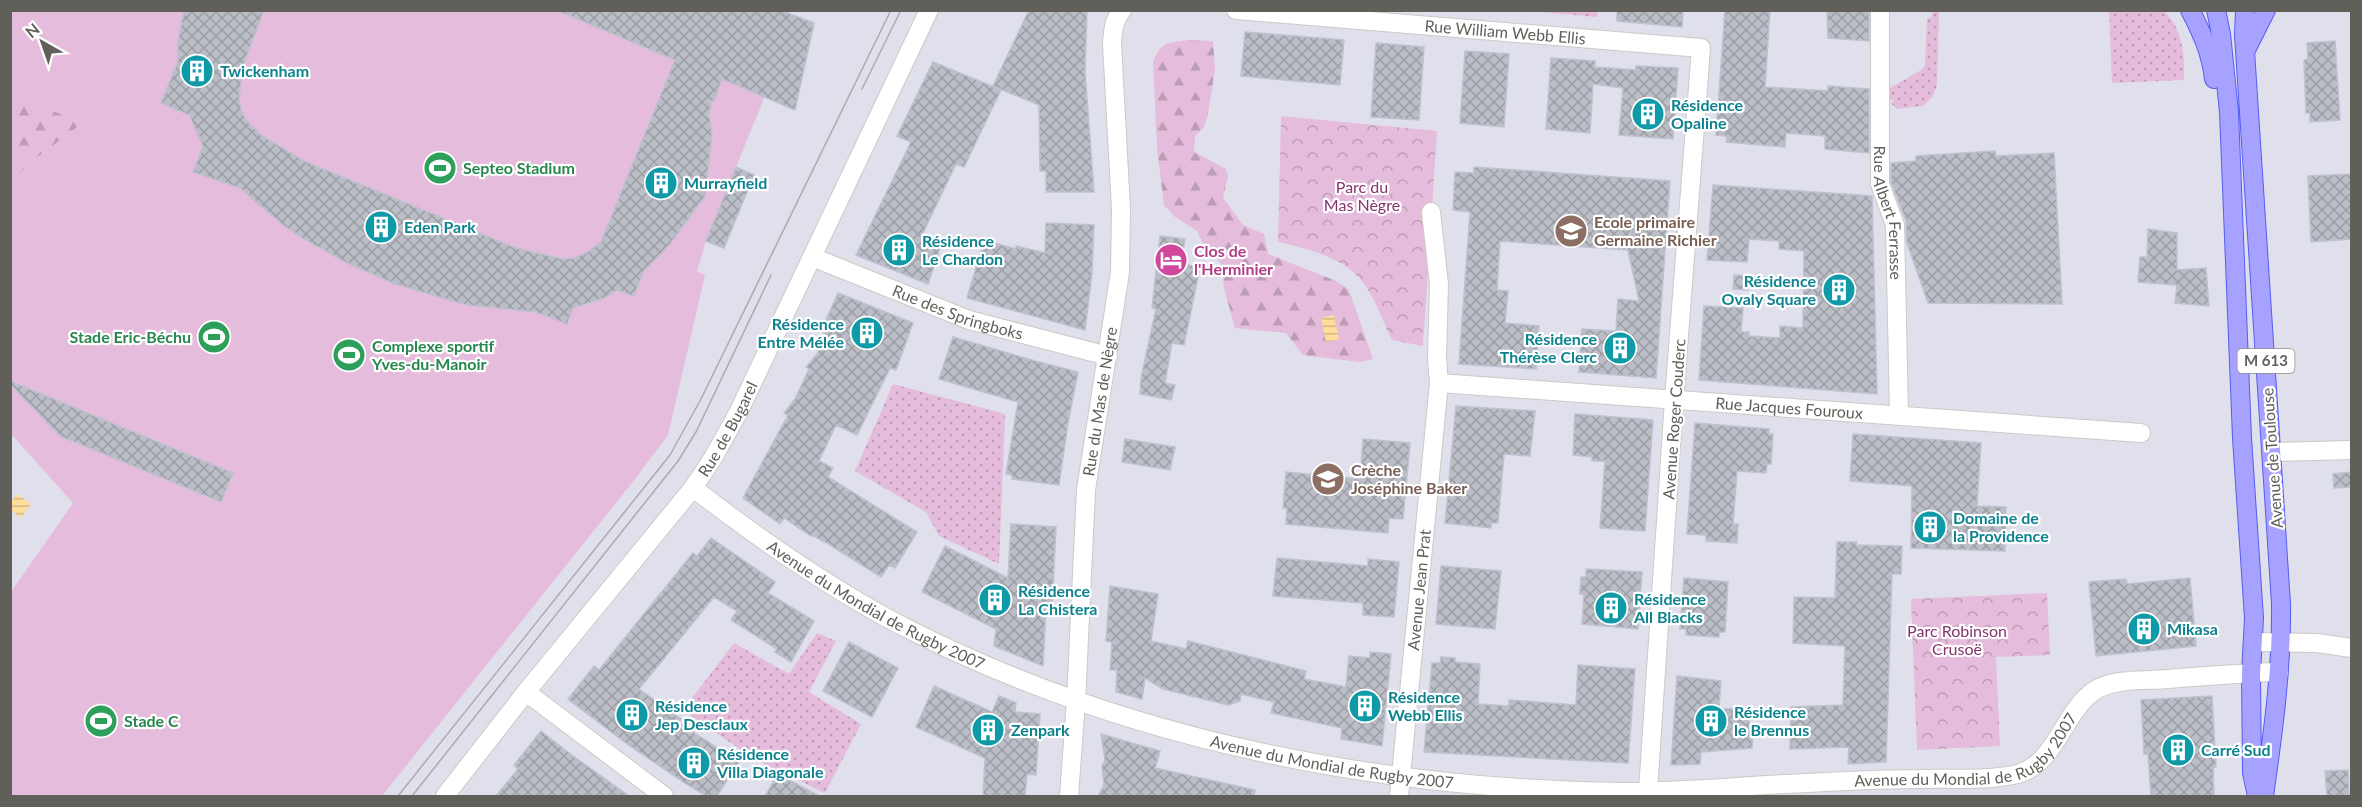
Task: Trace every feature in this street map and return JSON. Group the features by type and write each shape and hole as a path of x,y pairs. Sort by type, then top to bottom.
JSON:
{"main road":[{"name":"M 613","path":"2190,10 2205,39 2220,104 2229,112"},
{"name":"Avenue de Toulouse","path":"2216,10 2221,34 2229,112 2242,438 2254,611 2252,773 2257,796"},
{"name":"Avenue de Toulouse","path":"2245,10 2281,641 2264,796"},
{"path":"2246,50 2266,10"}],"street":[{"name":"Rue de Bugarel","path":"445,796 526,692 693,489 727,435 929,10"},
{"name":"Rue du Mas de Nègre","path":"1069,796 1086,490 1120,272 1121,208 1112,44 1116,17 1122,10"},
{"name":"Rue William Webb Ellis","path":"1236,10 1701,48"},
{"name":"Rue Albert Ferrasse","path":"1880,10 1880,184 1894,225 1899,416"},
{"name":"Avenue Roger Couderc","path":"1648,791 1674,400 1701,48"},
{"name":"Avenue Jean Prat","path":"1399,796 1438,382 1439,284 1431,212"},
{"name":"Rue des Springboks","path":"812,257 969,320 1108,356"},
{"name":"Rue Jacques Fouroux","path":"1438,382 2140,433"},
{"path":"2272,452 2352,450"},
{"name":"Avenue du Mondial de Rugby 2007","path":"693,489 801,564 889,618 973,660 1076,701 1208,740 1402,777 1535,789 1648,791 1908,788 1997,778 2023,773 2046,755 2086,697 2099,687 2116,683 2279,672"},
{"path":"2253,642 2281,641 2352,648"},
{"path":"526,692 664,796"}],"green space":[{"name":"Complexe sportif Yves-du-Manoir","path":"11,11 742,11 767,91 706,241 697,271 705,275 668,435 382,796 11,796 11,592 73,503 11,434 10,187 26,166 81,124 11,91"},
{"path":"1527,11 1598,11 1597,17"},
{"path":"1932,11 1939,11 1937,85 1933,96 1923,106 1897,109 1890,102 1893,100 1890,100 1890,88 1923,69 1927,18 1932,17"},
{"path":"2109,11 2164,11 2175,26 2182,43 2184,80 2112,83"},
{"path":"1188,40 1213,41 1215,69 1208,114 1204,127 1195,136 1194,152 1226,169 1228,176 1223,198 1243,225 1264,234 1268,254 1336,281 1349,290 1373,359 1359,362 1303,355 1286,333 1235,328 1224,288 1222,265 1202,242 1197,231 1175,217 1164,205 1157,148 1153,62 1159,49 1168,43"},
{"path":"11,88 82,124 26,166 11,186"},
{"name":"Parc du Mas Nègre","path":"1281,116 1437,131 1423,346 1392,340 1365,285 1352,271 1316,252 1278,242"},
{"path":"893,384 1005,414 999,564 939,536 926,512 855,471"},
{"name":"Parc Robinson Crusoë","path":"2047,593 2050,655 1996,657 2000,746 1917,750 1911,599"},
{"path":"817,633 836,641 809,692 861,724 825,793 754,759 683,710 734,643 789,674"}],"shaded area":[{"path":"1334,315 1339,339 1326,342 1321,318"},
{"path":"17,494 31,504 21,518 11,510 11,502"}],"building":[{"path":"184,10 264,10 244,63 239,97 241,110 247,121 261,135 304,161 516,248 562,259 575,258 601,242 675,60 556,10 780,10 814,23 795,110 722,79 714,101 711,101 709,114 712,134 705,196 670,244 643,272 634,296 617,290 604,298 573,308 567,324 536,312 467,305 395,284 345,262 304,239 284,226 240,188 193,172 203,146 189,115 161,103 178,61 178,41"},
{"path":"1029,10 1087,10 1085,72 1094,192 1046,192 1046,171 1040,171 1039,105 993,86"},
{"path":"1617,10 1683,10 1682,27 1617,21"},
{"path":"1725,10 1770,10 1765,87 1828,91 1828,86 1869,89 1869,153 1825,149 1825,136 1786,133 1785,147 1726,142 1727,136 1716,135"},
{"path":"1827,10 1869,10 1869,41 1828,38"},
{"path":"1245,32 1344,40 1340,85 1241,76"},
{"path":"2335,41 2340,120 2310,122 2310,113 2306,113 2304,60 2308,59 2307,43"},
{"path":"1376,43 1424,47 1419,120 1371,117"},
{"path":"1465,51 1509,54 1504,127 1460,123"},
{"path":"1551,58 1595,61 1595,67 1636,70 1636,66 1678,68 1673,139 1619,135 1623,88 1593,84 1590,133 1546,129"},
{"path":"933,62 1001,90 964,167 956,164 921,237 941,245 928,284 856,255 911,142 897,136"},
{"path":"1995,151 1996,156 2054,153 2062,304 1928,303 1907,243 1906,221 1891,182 1891,163 1916,161 1916,156"},
{"path":"736,167 754,175 724,248 706,241"},
{"name":"Ecole primaire Germaine Richier","path":"1474,167 1670,181 1656,378 1579,372 1582,329 1616,331 1618,299 1639,301 1628,250 1500,241 1497,290 1508,291 1505,323 1539,326 1536,369 1459,364 1470,212 1453,210 1455,172 1474,173"},
{"path":"2352,174 2352,239 2311,242 2308,176"},
{"path":"1713,185 1872,196 1877,394 1699,380 1704,306 1743,308 1741,332 1749,332 1749,336 1780,338 1780,326 1803,328 1804,251 1779,249 1779,241 1749,239 1747,262 1707,260"},
{"path":"1046,223 1094,225 1092,273 1085,330 967,298 981,251 995,243 1045,253"},
{"path":"2148,229 2177,233 2177,270 2206,268 2209,306 2175,303 2177,285 2138,282 2140,257 2147,257"},
{"path":"1160,236 1185,239 1181,263 1200,268 1184,345 1172,343 1165,383 1175,385 1171,400 1140,394 1141,378 1156,309 1152,308"},
{"path":"1734,275 1749,276 1748,290 1733,289"},
{"path":"838,293 913,323 896,370 890,368 857,435 836,425 819,461 833,468 828,477 917,532 895,568 889,565 881,577 784,518 780,524 743,498 788,415 784,413 795,399 809,369 806,367 817,354 826,334 821,331"},
{"path":"953,337 1078,372 1059,485 1012,479 1012,475 1006,474 1018,402 939,379"},
{"path":"10,381 233,473 221,502 60,436 10,384"},
{"path":"1456,406 1535,411 1530,456 1504,454 1498,523 1491,523 1491,528 1445,523"},
{"path":"1575,414 1653,420 1645,531 1600,528 1605,461 1592,461 1592,457 1573,455"},
{"path":"1695,423 1769,429 1769,434 1773,434 1771,464 1767,464 1766,473 1737,471 1733,524 1738,524 1737,543 1706,541 1706,535 1687,534"},
{"path":"1853,434 1981,443 1977,506 2006,507 2005,551 1911,548 1912,486 1850,481"},
{"path":"1125,439 1175,447 1170,470 1122,462"},
{"path":"1363,439 1410,443 1403,519 1389,518 1388,533 1286,524 1287,508 1283,508 1286,472 1360,479"},
{"path":"2352,472 2352,487 2334,488 2333,474"},
{"name":"Résidence La Chistera","path":"1011,524 1056,527 1052,609 1046,608 1043,666 994,646 996,629 922,592 945,546 1008,578"},
{"path":"711,538 775,582 768,593 814,621 791,662 775,652 777,649 731,620 737,611 714,597 639,689 681,719 679,723 739,762 717,796 706,796 685,783 627,744 568,699 594,666 599,670 693,553 697,556"},
{"path":"1837,542 1857,542 1856,545 1902,546 1901,574 1892,574 1886,762 1848,764 1849,747 1790,749 1791,707 1843,705 1845,646 1793,643 1794,597 1835,598"},
{"path":"1277,558 1368,566 1368,559 1399,562 1394,617 1363,615 1363,603 1273,596"},
{"path":"1441,566 1501,571 1495,629 1436,624"},
{"name":"Résidence All Blacks","path":"1586,569 1642,572 1638,629 1582,624 1584,594 1580,594 1581,577 1586,577"},
{"path":"1684,578 1728,582 1725,632 1719,632 1719,637 1686,635 1686,629 1680,629"},
{"name":"Mikasa","path":"2190,578 2196,646 2096,656 2089,582 2126,579 2127,584"},
{"path":"1110,586 1158,594 1151,641 1186,649 1188,641 1306,671 1304,679 1346,687 1349,656 1370,658 1370,652 1391,654 1382,746 1341,739 1342,728 1271,713 1274,702 1241,694 1240,701 1228,705 1163,689 1145,678 1142,699 1116,692 1117,670 1110,670 1112,642 1106,641"},
{"path":"849,642 898,668 872,717 823,691"},
{"path":"1441,657 1455,658 1455,662 1480,664 1478,704 1509,706 1509,700 1576,705 1578,665 1635,669 1628,763 1424,752 1432,663 1440,663"},
{"name":"Résidence le Brennus","path":"1677,676 1721,681 1719,709 1750,708 1749,729 1753,730 1752,748 1701,752 1700,764 1671,765"},
{"name":"Zenpark","path":"934,686 992,712 999,696 1016,703 1015,712 1040,714 1036,775 1027,774 1025,796 983,796 985,758 916,727"},
{"name":"Carré Sud","path":"2212,696 2216,767 2213,767 2214,796 2151,796 2148,754 2144,754 2141,700"},
{"path":"541,731 629,796 496,796 518,769 514,765"},
{"path":"1101,734 1160,751 1155,768 1255,790 1254,796 1098,796 1104,785 1102,766 1105,760"},
{"path":"2348,770 2349,796 2327,796 2325,771"},
{"path":"778,774 819,796 765,796"}],"tram line":[{"path":"398,796 670,455 701,399 891,10"},
{"path":"862,89 901,10"},
{"path":"412,796 678,461 696,432 771,275"}],"place":[{"name":"Twickenham","path":"197,71"},
{"name":"Résidence Opaline","path":"1648,114"},
{"name":"Septeo Stadium","path":"440,168"},
{"name":"Murrayfield","path":"661,183"},
{"name":"Eden Park","path":"381,227"},
{"name":"Ecole primaire Germaine Richier","path":"1571,231"},
{"name":"Résidence Le Chardon","path":"899,250"},
{"name":"Clos de l'Herminier","path":"1171,260"},
{"name":"Résidence Ovaly Square","path":"1839,290"},
{"name":"Résidence Entre Mélée","path":"867,333"},
{"name":"Stade Eric-Béchu","path":"214,337"},
{"name":"Résidence Thérèse Clerc","path":"1620,348"},
{"name":"Complexe sportif Yves-du-Manoir","path":"349,355"},
{"name":"Crèche Joséphine Baker","path":"1328,479"},
{"name":"Domaine de la Providence","path":"1930,527"},
{"name":"Résidence La Chistera","path":"995,600"},
{"name":"Résidence All Blacks","path":"1611,608"},
{"name":"Mikasa","path":"2144,629"},
{"name":"Résidence Webb Ellis","path":"1365,706"},
{"name":"Résidence Jep Desclaux","path":"632,715"},
{"name":"Stade C","path":"101,721"},
{"name":"Résidence le Brennus","path":"1711,721"},
{"name":"Zenpark","path":"988,730"},
{"name":"Carré Sud","path":"2178,750"},
{"name":"Résidence Villa Diagonale","path":"694,763"}]}
